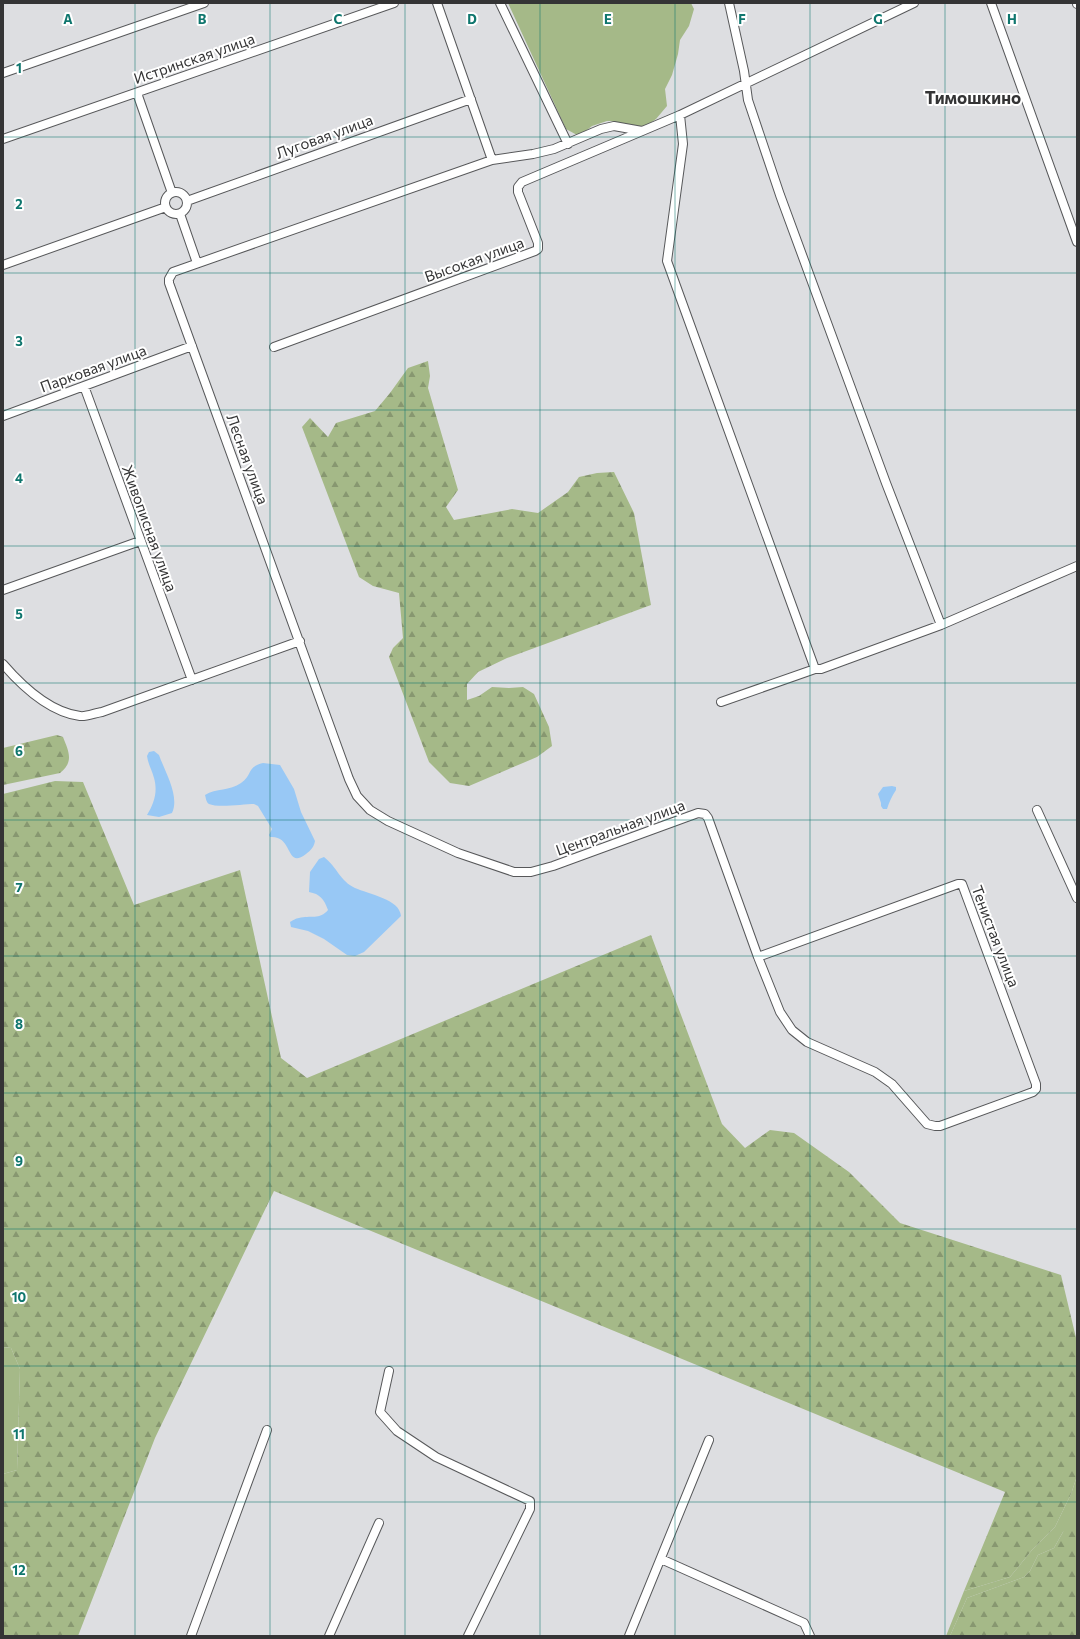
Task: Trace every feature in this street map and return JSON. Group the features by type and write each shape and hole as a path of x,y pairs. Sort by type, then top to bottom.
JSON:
{"street":[{"path":"3,73 204,3"},
{"name":"Истринская улица","path":"3,139 394,3"},
{"path":"437,3 492,160"},
{"path":"500,3 568,144"},
{"path":"729,3 744,72 748,100 780,195 883,475 941,625"},
{"path":"180,214 197,263 492,160 533,154 568,144 601,129 614,126 642,131 680,115 914,3"},
{"path":"991,3 1077,242"},
{"path":"137,93 172,192"},
{"name":"Луговая улица","path":"187,200 471,99"},
{"path":"680,115 683,144 667,260 815,669"},
{"name":"Высокая улица","path":"274,347 535,251 538,249 538,243 518,192 518,186 522,182 642,131"},
{"path":"172,192 178,192 184,195 187,200 187,206 180,214 169,212 166,207 165,201 172,192"},
{"path":"3,265 166,207"},
{"name":"Лесная улица","path":"197,263 173,272 169,279 171,287 300,641"},
{"name":"Парковая улица","path":"3,416 192,346"},
{"name":"Живописная улица","path":"84,386 192,680"},
{"path":"3,590 140,541"},
{"path":"721,702 815,669 820,669 941,625 1077,566"},
{"path":"3,664 17,680 45,702 63,712 81,716 102,712 300,641"},
{"name":"Центральная улица","path":"300,641 349,779 357,796 370,810 388,821 458,853 514,872 531,872 553,866 698,814 705,814 708,818 758,957 780,1012 792,1030 807,1042 875,1072 892,1084 926,1124 940,1126 1033,1092 1036,1089"},
{"path":"1037,810 1077,898"},
{"name":"Тенистая улица","path":"758,957 958,884 962,884 1007,1004 1036,1089"},
{"path":"389,1371 380,1412 397,1431 436,1457 530,1501 530,1509 468,1636"},
{"path":"191,1636 267,1430"},
{"path":"629,1636 709,1440"},
{"path":"329,1636 379,1523"},
{"path":"661,1559 804,1623 810,1636"}],"green space":[{"path":"508,3 691,3 694,9 689,26 680,40 672,75 665,89 667,106 656,119 649,124 637,128 607,121 592,126 582,134 577,135 566,129"},
{"path":"428,361 430,376 428,388 458,490 446,507 454,520 512,509 538,513 568,492 579,477 597,473 614,472 634,513 651,605 507,658 478,672 467,684 467,700 479,696 492,687 523,687 534,694 549,727 552,746 537,757 469,786 450,783 429,762 389,657 393,648 403,638 399,593 373,586 359,577 302,427 310,418 328,437 336,423 375,411 408,368"},
{"path":"57,735 63,737 69,756 67,765 60,773 3,785 3,748"},
{"path":"55,781 83,782 134,905 240,870 281,1058 307,1078 651,935 722,1124 745,1148 770,1130 794,1133 849,1172 900,1223 1061,1275 1077,1342 1077,1476 1071,1494 1055,1527 1032,1550 1010,1577 964,1591 1005,1492 274,1191 155,1438 78,1636 3,1636 3,1474 17,1470 20,1369 11,1348 3,1347 3,794"},
{"path":"3,1347 11,1348 20,1369 17,1470 3,1474"},
{"path":"1077,1476 1077,1531 1076,1528 1063,1532 1054,1548 1038,1555 1030,1571 1024,1577 967,1598 950,1636 946,1636 964,1591 1010,1577 1032,1550 1055,1527 1071,1494"},
{"path":"1069,1526 1077,1528 1077,1636 950,1636 967,1598 1024,1577 1030,1571 1038,1555 1054,1548 1063,1532"}],"water":[{"path":"154,751 159,755 171,784 174,799 172,813 159,817 147,815 152,806 156,788 147,756 149,752"},
{"path":"263,763 280,765 294,789 301,812 315,841 311,850 299,858 295,858 292,855 283,841 278,838 270,837 269,835 272,829 258,806 254,804 218,806 209,804 207,801 205,795 214,791 237,786 245,780 254,767"},
{"path":"883,787 896,787 896,790 887,809 883,809 878,794"},
{"path":"324,857 346,882 355,888 389,901 399,910 401,916 364,952 355,956 347,955 324,939 308,931 291,927 290,922 295,919 322,915 328,910 321,898 316,894 309,892 310,872 319,859"}],"district":[{"name":"Тимошкино","path":"973,97"}]}
